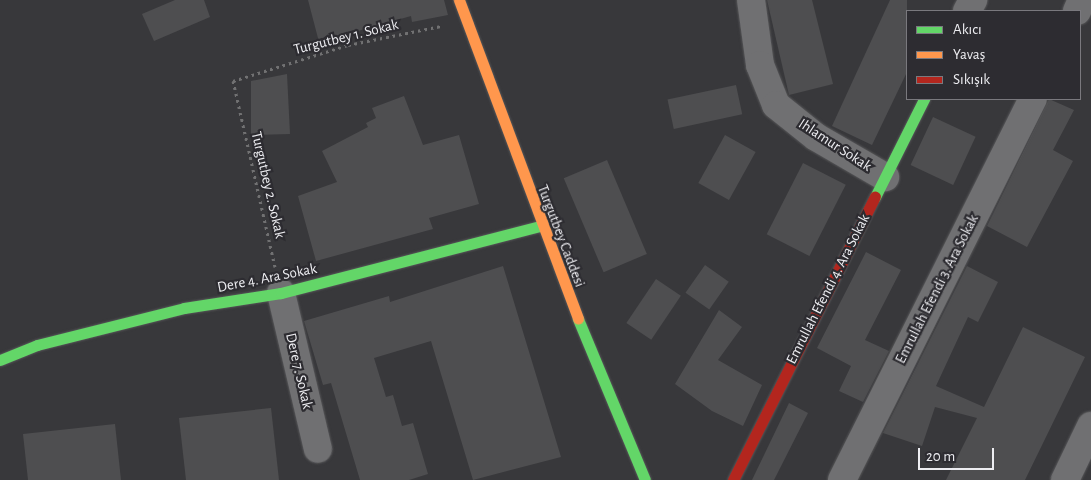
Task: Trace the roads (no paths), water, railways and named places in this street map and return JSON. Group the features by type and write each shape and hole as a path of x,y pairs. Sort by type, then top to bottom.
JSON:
{"street":[{"name":"Turgutbey Caddesi","path":"459,0 540,226 644,480"},
{"name":"Ihlamur Sokak","path":"751,0 760,65 776,105 816,137 885,177"},
{"name":"Emrullah Efendi 4. Ara Sokak","path":"732,480 924,100"},
{"name":"Emrullah Efendi 3. Ara Sokak","path":"842,480 1032,100"},
{"name":"Dere 4. Ara Sokak","path":"0,360 37,345 184,308 281,293 540,226"},
{"name":"Dere 7. Sokak","path":"281,293 318,449"},
{"path":"1065,480 1091,426"}]}
